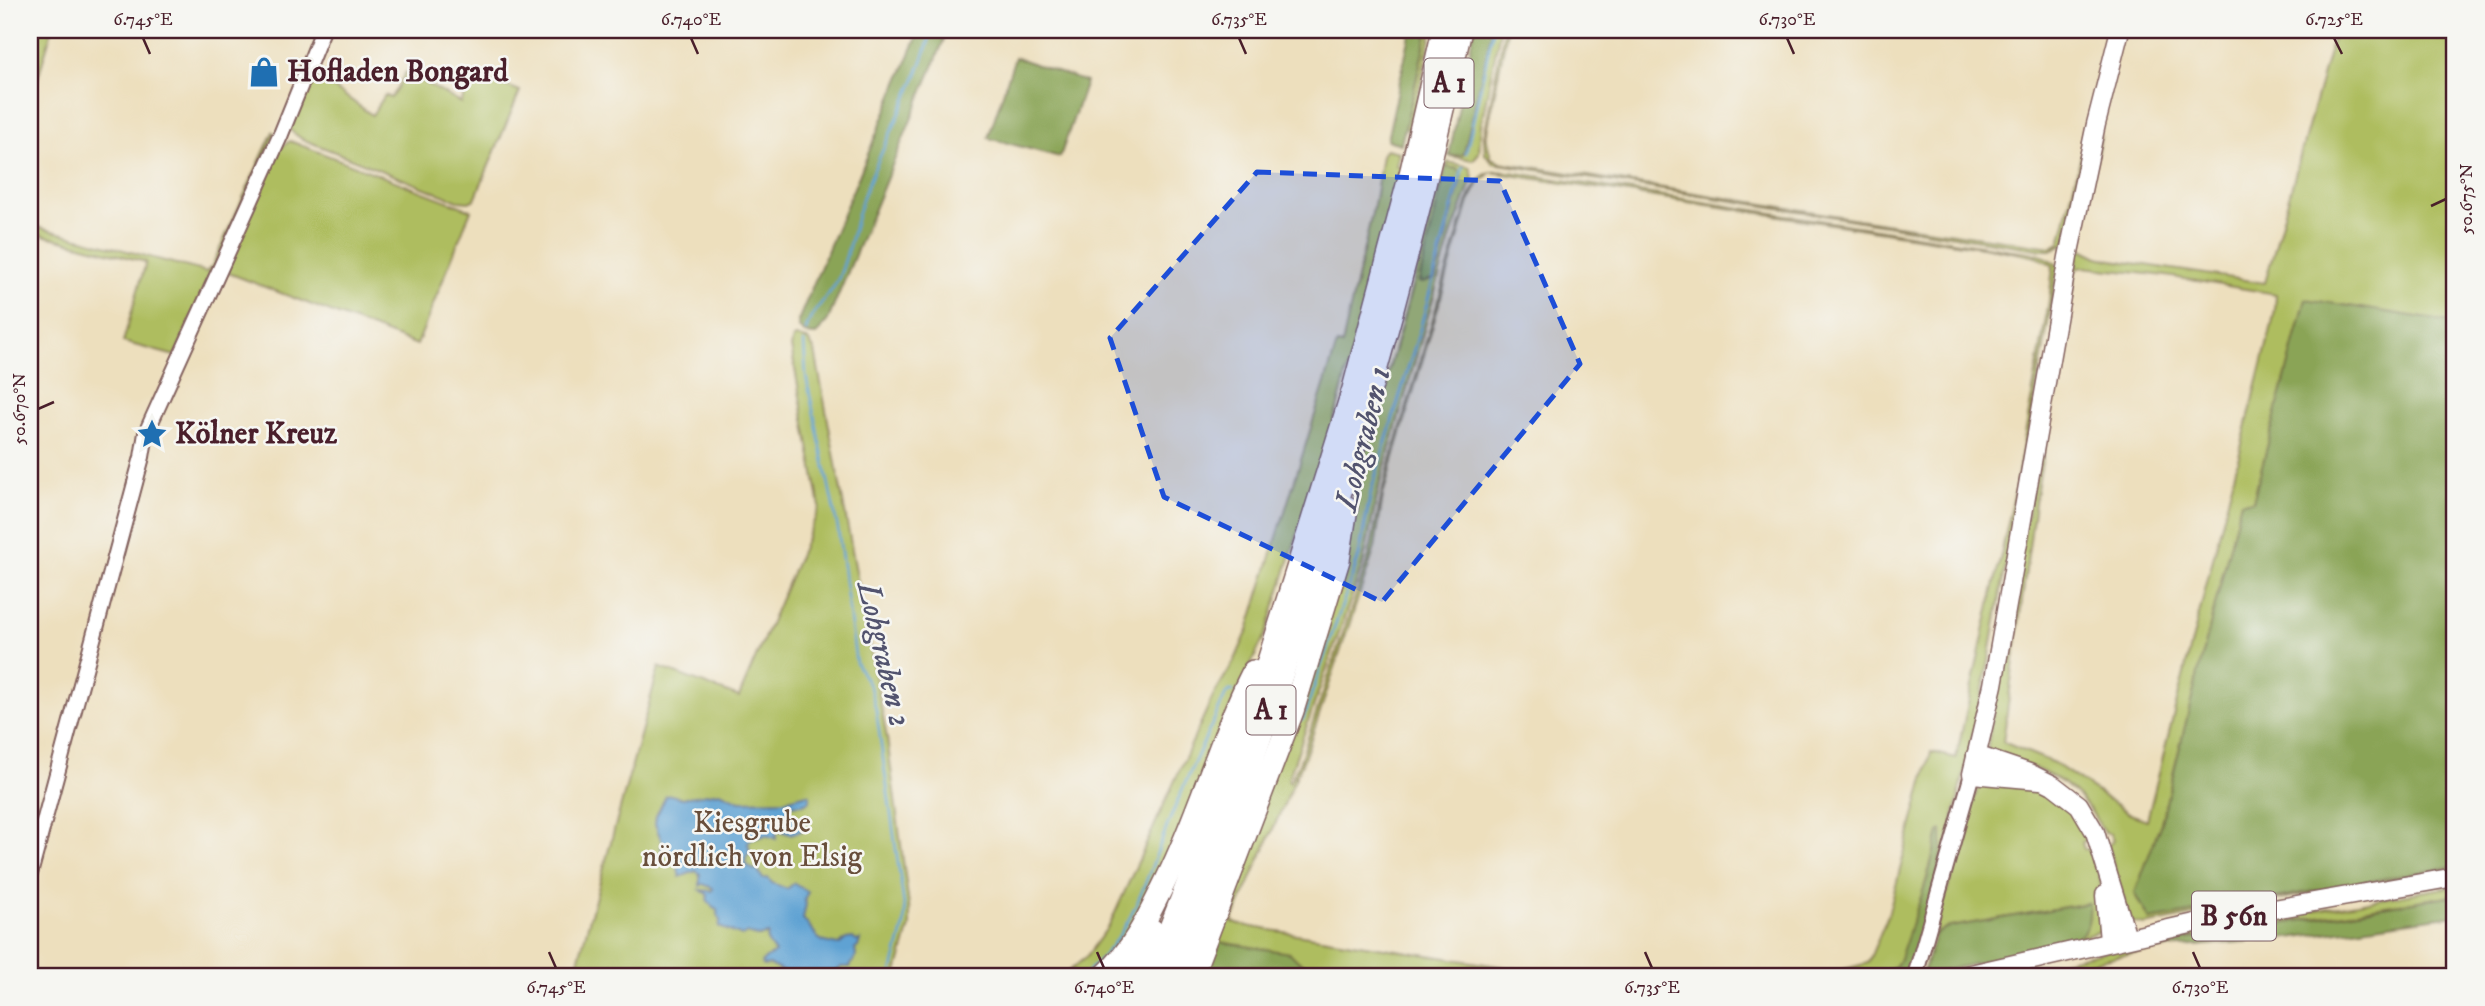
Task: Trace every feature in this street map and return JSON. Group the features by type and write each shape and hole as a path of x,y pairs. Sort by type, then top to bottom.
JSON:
{"highway":[{"name":"A 1","path":"1428,134 1443,30"},
{"name":"A 1","path":"1170,976 1268,717 1357,439 1428,134 1461,30"},
{"name":"A 1","path":"1151,976 1223,792 1282,616 1419,172"},
{"path":"1192,976 1293,711 1339,560 1357,439"},
{"path":"1104,976 1141,932 1177,858 1239,700 1282,616"},
{"path":"1134,976 1171,881 1177,858"}],"main road":[{"path":"2040,780 1972,774 1993,685 2071,237 2120,30"},
{"path":"1976,755 2029,773 2059,788 2079,805 2095,832 2118,939"},
{"name":"B 56n","path":"1962,976 2118,939 2455,877"}],"street":[{"path":"30,874 142,457 146,433 281,134 323,30"},
{"path":"1914,976 1972,774"}],"highlighted area":[{"path":"1257,172 1500,181 1580,364 1382,602 1164,497 1110,338"}],"green space":[{"path":"30,30 52,30 30,105"},
{"path":"920,30 943,30 944,39 940,50 828,320 816,335 806,333 799,328 798,321"},
{"path":"1411,30 1428,30 1401,144 1387,140"},
{"path":"1428,30 1431,30 1431,37 1410,130 1405,129"},
{"path":"1474,30 1492,30 1464,153 1449,156"},
{"path":"1492,30 1500,30 1481,125 1479,153 1473,160 1449,156 1464,153"},
{"path":"1504,30 1507,30 1486,137 1491,158 1500,162 2051,247 2060,243 2111,30 2115,30 2066,243 2051,250 2043,250 1493,163 1485,154 1484,137"},
{"path":"2335,30 2455,30 2455,323 2306,300 2253,501 2241,501 2161,823 2135,894 2150,920 2455,866 2455,869 2145,925 2131,922 2108,845 2113,841 2110,834 2104,833 2082,799 2056,779 1988,751 2070,270 2077,265 2079,251 2075,246 2101,135 2078,242 2080,248 2098,257 2112,260 2265,283","holes":["2083,267 2166,276 2276,294 2270,333 2147,820 2130,814 2054,763 2003,742 2036,495 2076,269"]},
{"path":"1015,57 1086,82 1060,157 988,138"},
{"path":"406,72 461,103 474,73 520,91 475,199 469,202 458,201 302,139 291,131 290,127 313,73 372,115 385,95 391,98"},
{"path":"273,132 275,134 214,271 209,275 175,356 123,342 146,262 30,232 30,225 206,272 212,266"},
{"path":"290,141 471,210 417,345 223,271 281,147"},
{"path":"1386,149 1399,152 1396,166 1401,167 1337,409 1267,631 1235,697 1155,892 1097,976 1063,976 1086,957 1110,924 1213,696 1235,660 1248,630 1337,344 1342,345 1375,200 1382,155"},
{"path":"1448,162 1470,167 1473,177 1451,236 1380,483 1363,564 1288,780 1290,782 1300,761 1369,556 1384,484 1467,203 1480,179 1490,172 1479,183 1469,202 1383,495 1375,548 1313,733 1232,922 1560,976 1444,976 1366,964 1353,967 1354,970 1346,974 1339,965 1327,967 1329,971 1318,972 1299,962 1213,941 1348,543 1360,473 1423,248 1438,176 1444,177 1419,282 1458,169 1446,167"},
{"path":"1446,167 1458,169 1462,175 1435,279 1422,283 1419,282"},
{"path":"1492,172 1517,173 2026,252 2041,255 2058,266 1988,666 1950,835 1920,938 1938,869 1941,831 1906,945 1894,968 1887,973 1868,977 1819,976 1868,963 1888,915 1931,752 1956,758 2014,496 2053,266 2033,256 1995,249"},
{"path":"2306,299 2455,323 2455,866 2150,920 2135,893 2161,823 2241,501 2253,501"},
{"name":"Kiesgrube nördlich von Elsig","path":"793,338 808,340 815,351 887,738 910,913 910,926 896,976 574,976 659,667 739,697 820,507 791,347"},
{"path":"2017,782 2043,790 2060,799 2089,836 2082,843 2084,849 2091,851 2098,869 2101,931 2075,940 2087,923 2089,903 1945,928 1934,935 1978,787 1982,783"},
{"path":"1942,831 1935,884 1906,976 1873,976 1894,968 1899,961 1927,879 1939,833"},
{"path":"2455,886 2455,895 2164,942 2163,947 2169,948 2118,956 2035,976 1996,976 2186,933"},
{"path":"2455,895 2455,915 2289,938 2169,948 2161,944"},
{"path":"2089,903 2088,924 2075,940 1922,976 1935,935 1945,928"},
{"path":"1213,941 1290,953 1299,962 1319,972 1328,971 1327,967 1340,965 1347,974 1353,970 1352,966 1366,964 1444,976 1200,976"}],"water":[{"path":"720,792 740,801 785,800 810,795 810,801 791,805 787,813 802,823 802,831 790,834 777,830 776,839 766,835 750,840 750,852 745,864 757,869 763,879 768,878 772,883 787,889 794,883 808,892 804,900 806,904 803,919 819,939 839,945 846,939 860,940 850,967 841,967 830,975 791,976 770,965 764,966 761,963 775,953 767,941 768,934 759,937 747,933 742,936 719,927 717,910 707,899 708,895 701,890 712,891 713,888 703,884 700,886 700,874 696,871 680,877 677,864 671,862 673,858 669,852 661,849 662,842 655,824 656,816 666,796 682,798"}],"waterway":[{"name":"Lohgraben 2","path":"806,331 808,323 839,277 862,200 910,91 932,30"},
{"name":"Lohgraben 1","path":"1466,153 1493,30"},
{"name":"Lohgraben 1","path":"1300,721 1303,719 1359,556 1371,491 1420,329 1463,167"},
{"name":"Lohgraben 2","path":"804,342 806,376 838,529 856,663 870,687 876,710 905,912 891,976"},
{"path":"2455,594 2455,637"},
{"name":"Lohgraben 1","path":"1083,976 1102,958 1129,920 1199,753 1226,694 1233,691"}],"place":[{"name":"Hofladen Bongard","path":"264,72"},
{"name":"Kölner Kreuz","path":"152,434"}]}
